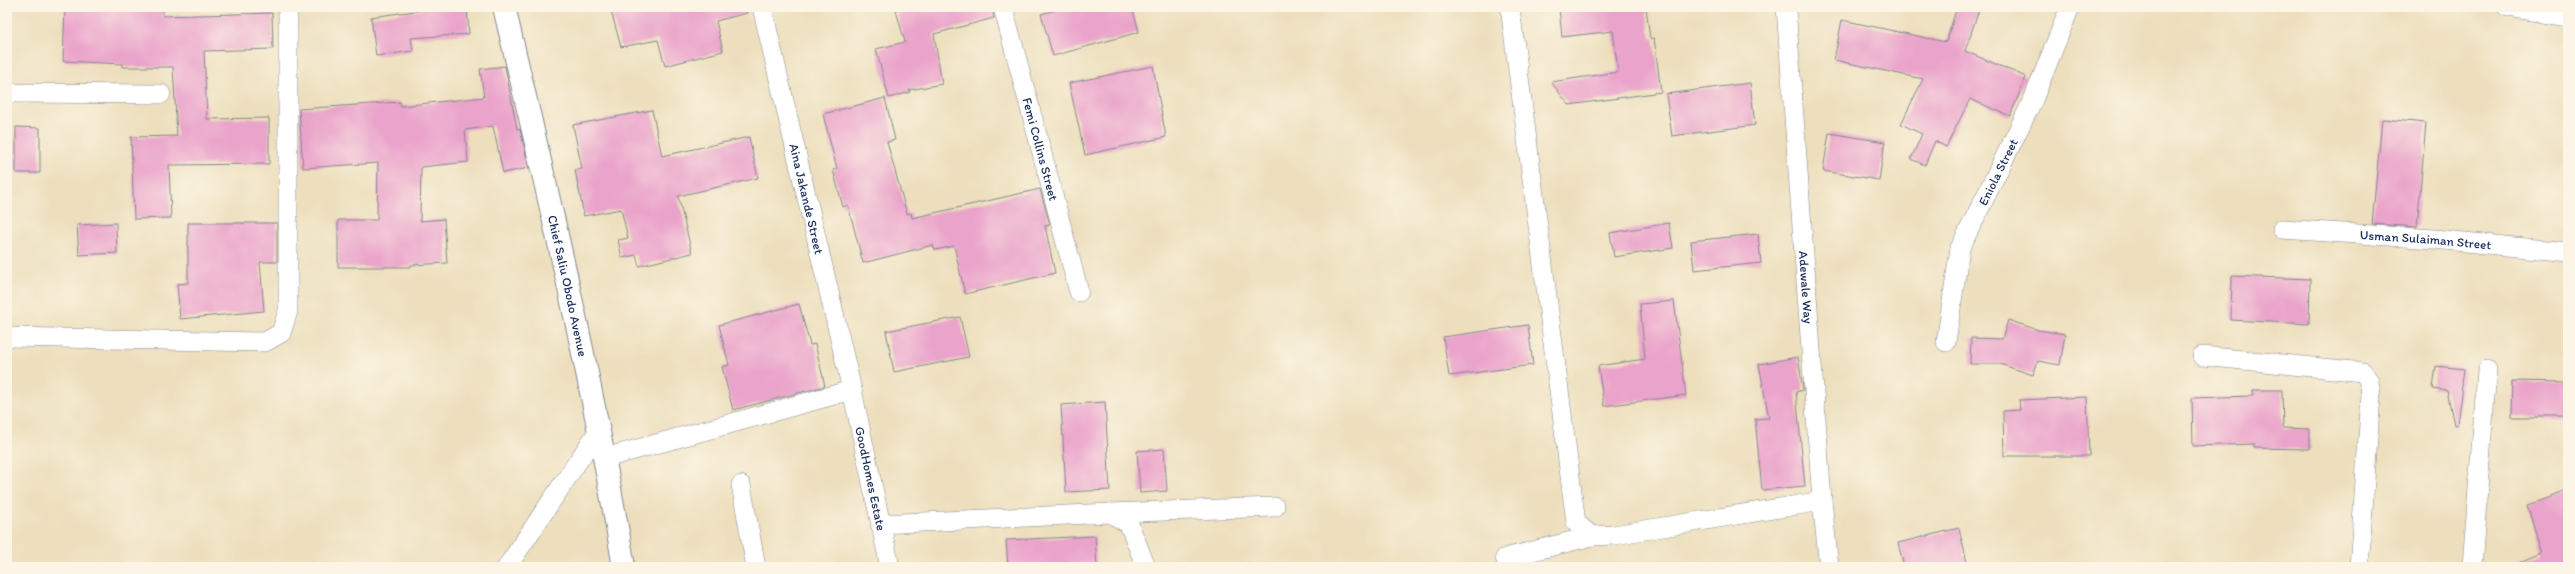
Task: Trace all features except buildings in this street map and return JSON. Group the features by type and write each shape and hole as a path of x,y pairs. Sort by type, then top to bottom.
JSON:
{"street":[{"path":"7,337 266,342 282,333 288,311 288,7"},
{"name":"Chief Saliu Obodo Avenue","path":"504,7 564,260 605,458 624,567"},
{"name":"Aina Jakande Street","path":"762,7 852,390"},
{"name":"Femi Collins Street","path":"1003,7 1079,292"},
{"path":"1510,7 1576,523 1592,536"},
{"name":"Adewale Way","path":"1786,7 1822,501 1829,567"},
{"name":"Eniola Street","path":"1946,342 1960,248 2033,100 2070,7"},
{"path":"2507,7 2568,17"},
{"path":"7,93 160,94"},
{"name":"Usman Sulaiman Street","path":"2282,229 2434,239 2568,252"},
{"path":"2202,356 2363,372 2369,380 2371,394 2359,567"},
{"path":"2472,567 2488,370"},
{"path":"605,458 852,390"},
{"name":"GoodHomes Estate","path":"852,390 890,567"},
{"path":"507,567 599,430"},
{"path":"741,485 756,567"},
{"path":"1505,558 1592,536 1614,535 1822,501"},
{"path":"880,524 1275,507"},
{"path":"1110,513 1129,524 1146,567"}]}
